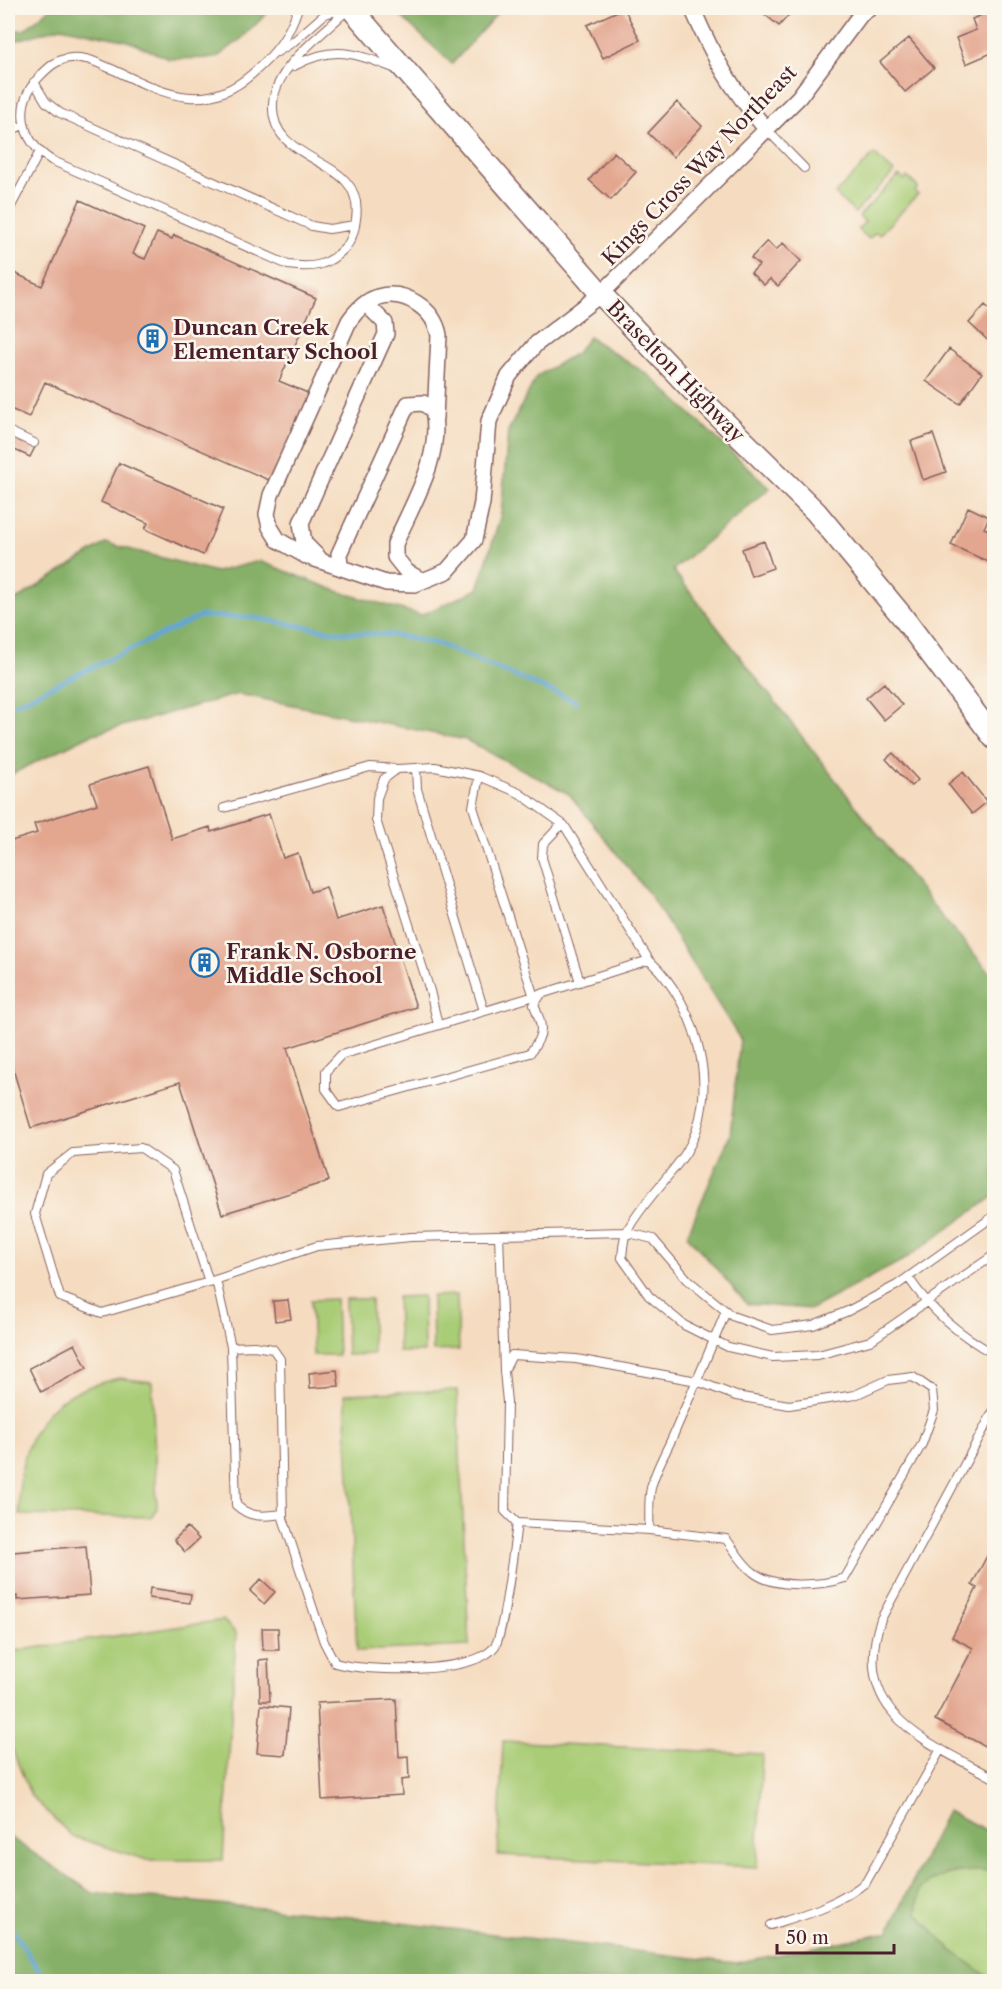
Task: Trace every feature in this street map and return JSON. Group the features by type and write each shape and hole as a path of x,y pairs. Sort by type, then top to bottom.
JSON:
{"main road":[{"name":"Braselton Highway","path":"349,8 412,76 602,294 695,393 816,512 902,616 994,738"}],"street":[{"name":"Kings Cross Way Northeast","path":"423,581 447,571 474,540 482,503 489,421 509,376 536,344 602,294 799,97 861,14 870,8"},
{"path":"693,10 714,58 736,94 766,130"},
{"path":"394,295 412,300 427,310 436,322 439,335 433,455 395,544 395,557 407,572 423,581 415,584 386,583 306,556 278,540 270,527 267,514 271,495 349,321 366,304 377,297 394,295"},
{"path":"321,560 304,543 301,523 386,334 385,323 366,304"},
{"path":"340,566 339,554 408,404 423,403 433,410 435,418"}],"lane":[{"path":"298,8 287,37 270,56 243,82 216,95 182,98 159,91 88,58 69,58 52,64 34,82 26,97 21,115 28,138 39,153 51,160 288,265 311,268 329,263 349,243 356,225 358,210 353,191 341,174 290,145 276,120 273,105 274,92 303,50 349,8"},
{"path":"270,56 293,42 325,14 349,8"},
{"path":"290,68 321,53 337,51 354,54 412,76"},
{"path":"34,82 46,102 60,113 302,221 329,230 356,225"},
{"path":"8,132 23,125"},
{"path":"766,130 804,168"},
{"path":"8,212 39,153"},
{"path":"8,431 34,443"},
{"path":"224,808 370,767 397,769 435,767 479,776 519,794 562,824 649,960 662,972 685,1012 704,1067 701,1111 686,1151 625,1232 622,1258 648,1296 684,1325 728,1347 773,1357 818,1355 870,1341 927,1304 994,1255"},
{"path":"416,768 417,789 484,1011"},
{"path":"397,769 384,779 377,798 376,820 430,991 438,1025"},
{"path":"479,776 473,807 537,996 534,1005 542,1025 540,1040 530,1053 339,1107 326,1089 326,1071 341,1055 537,996 649,960"},
{"path":"562,824 543,844 542,858 580,982"},
{"path":"283,1514 260,1516 245,1514 236,1505 231,1347 213,1281 173,1170 141,1148 73,1153 46,1173 35,1214 60,1297 102,1312 213,1281 317,1246 411,1237 625,1232 653,1239 688,1280 732,1316 772,1330 813,1325 848,1311 909,1277 994,1216"},
{"path":"499,1235 504,1371 507,1402 505,1511 517,1523 649,1530 726,1539 753,1572 774,1582 830,1582 844,1578 922,1444 934,1410 932,1390 913,1377 888,1380 855,1395 789,1405 736,1396 697,1381 576,1359 512,1355 504,1371"},
{"path":"909,1277 927,1304 959,1333 994,1354"},
{"path":"649,1530 651,1487 726,1311"},
{"path":"231,1347 254,1346 273,1349 280,1359 283,1514 324,1642 335,1663 353,1668 457,1666 479,1660 496,1646 517,1523"},
{"path":"994,1410 881,1619 875,1637 873,1670 884,1703 911,1733 994,1778"},
{"path":"771,1924 821,1908 851,1894 866,1882 941,1749"}],"green space":[{"path":"51,8 269,8 268,12 241,39 216,58 169,59 128,41 61,27 8,43 8,31 24,30"},
{"path":"392,8 502,8 452,64"},
{"path":"874,154 894,172 855,213 835,194"},
{"path":"899,175 904,180 907,177 918,187 915,191 918,194 879,235 876,232 869,239 858,229 865,222 859,216"},
{"path":"589,337 650,376 770,488 673,570 937,911 994,977 994,1196 905,1259 811,1309 747,1304 687,1235 730,1135 740,1039 650,895 569,794 466,740 238,694 90,735 8,776 8,605 106,543 216,572 259,561 340,592 421,615 478,589 501,514 508,431 537,376 576,353"},
{"path":"457,1295 459,1350 433,1351 432,1296"},
{"path":"423,1296 424,1352 399,1352 397,1297"},
{"path":"336,1299 338,1355 313,1355 311,1300"},
{"path":"345,1299 371,1299 373,1354 347,1355"},
{"path":"119,1378 152,1382 157,1508 151,1517 20,1515 22,1469 38,1425 66,1397 88,1387"},
{"path":"457,1390 469,1646 357,1651 345,1394"},
{"path":"223,1620 236,1633 223,1860 147,1860 72,1836 31,1796 8,1739 8,1652"},
{"path":"503,1741 762,1754 757,1867 498,1855"},
{"path":"947,1811 994,1834 994,1871 955,1872 937,1878 920,1889 917,1913 951,1950 994,1981 8,1981 8,1836 93,1893 317,1913 736,1963 888,1932"},
{"path":"970,1870 994,1871 994,1981 951,1950 917,1913 920,1889 935,1877"}],"building":[{"path":"624,8 640,40 603,58 587,25"},
{"path":"757,8 795,8 779,26"},
{"path":"991,11 994,19 994,52 966,64 956,38 976,30 972,19"},
{"path":"909,38 934,68 905,92 880,62"},
{"path":"677,102 702,126 673,157 648,133"},
{"path":"614,152 636,172 611,200 589,180"},
{"name":"Duncan Creek Elementary School","path":"80,200 144,229 133,254 145,259 157,233 172,239 174,235 316,298 279,381 310,394 271,481 45,382 29,417 8,408 8,270 42,286"},
{"path":"767,241 776,250 783,243 801,261 778,286 770,279 764,285 751,273 759,265 751,258"},
{"path":"985,305 994,313 994,346 969,323"},
{"path":"949,349 982,373 960,404 926,381"},
{"path":"8,434 35,447 30,457 8,447"},
{"path":"933,434 946,472 923,480 911,441"},
{"path":"119,463 223,509 203,555 145,529 148,523 101,502"},
{"path":"968,507 989,517 984,528 994,532 994,555 991,563 951,545"},
{"path":"764,541 773,568 751,576 742,549"},
{"path":"884,683 902,705 884,720 866,698"},
{"path":"893,753 918,780 911,786 886,759"},
{"name":"Frank N. Osborne Middle School","path":"149,766 172,839 210,827 211,832 269,814 283,858 298,853 310,892 326,887 336,920 383,905 416,1007 287,1048 329,1181 222,1214 180,1082 31,1128 8,1053 8,842 37,833 34,824 97,804 90,784"},
{"path":"963,772 987,802 972,814 948,784"},
{"path":"288,1300 291,1319 275,1321 273,1301"},
{"path":"75,1344 87,1368 41,1392 29,1368"},
{"path":"337,1370 339,1386 310,1388 309,1373"},
{"path":"187,1527 199,1539 185,1552 174,1540"},
{"path":"994,1542 994,1751 935,1720 973,1648 952,1637 977,1588 972,1585"},
{"path":"86,1546 90,1595 17,1600 17,1596 8,1597 8,1556 14,1555 13,1552"},
{"path":"261,1579 275,1592 264,1604 250,1591"},
{"path":"150,1588 191,1594 190,1603 149,1598"},
{"path":"262,1628 278,1628 279,1650 263,1650"},
{"path":"268,1659 270,1701 260,1701 259,1660"},
{"path":"396,1699 399,1757 408,1756 409,1779 401,1780 402,1795 322,1800 317,1703"},
{"path":"261,1705 289,1708 285,1755 257,1753"}],"waterway":[{"path":"8,707 201,616 255,618 337,632 393,635 439,644 577,702"},
{"path":"8,1924 47,1982"}],"place":[{"name":"Duncan Creek Elementary School","path":"152,339"},
{"name":"Frank N. Osborne Middle School","path":"205,963"}]}
